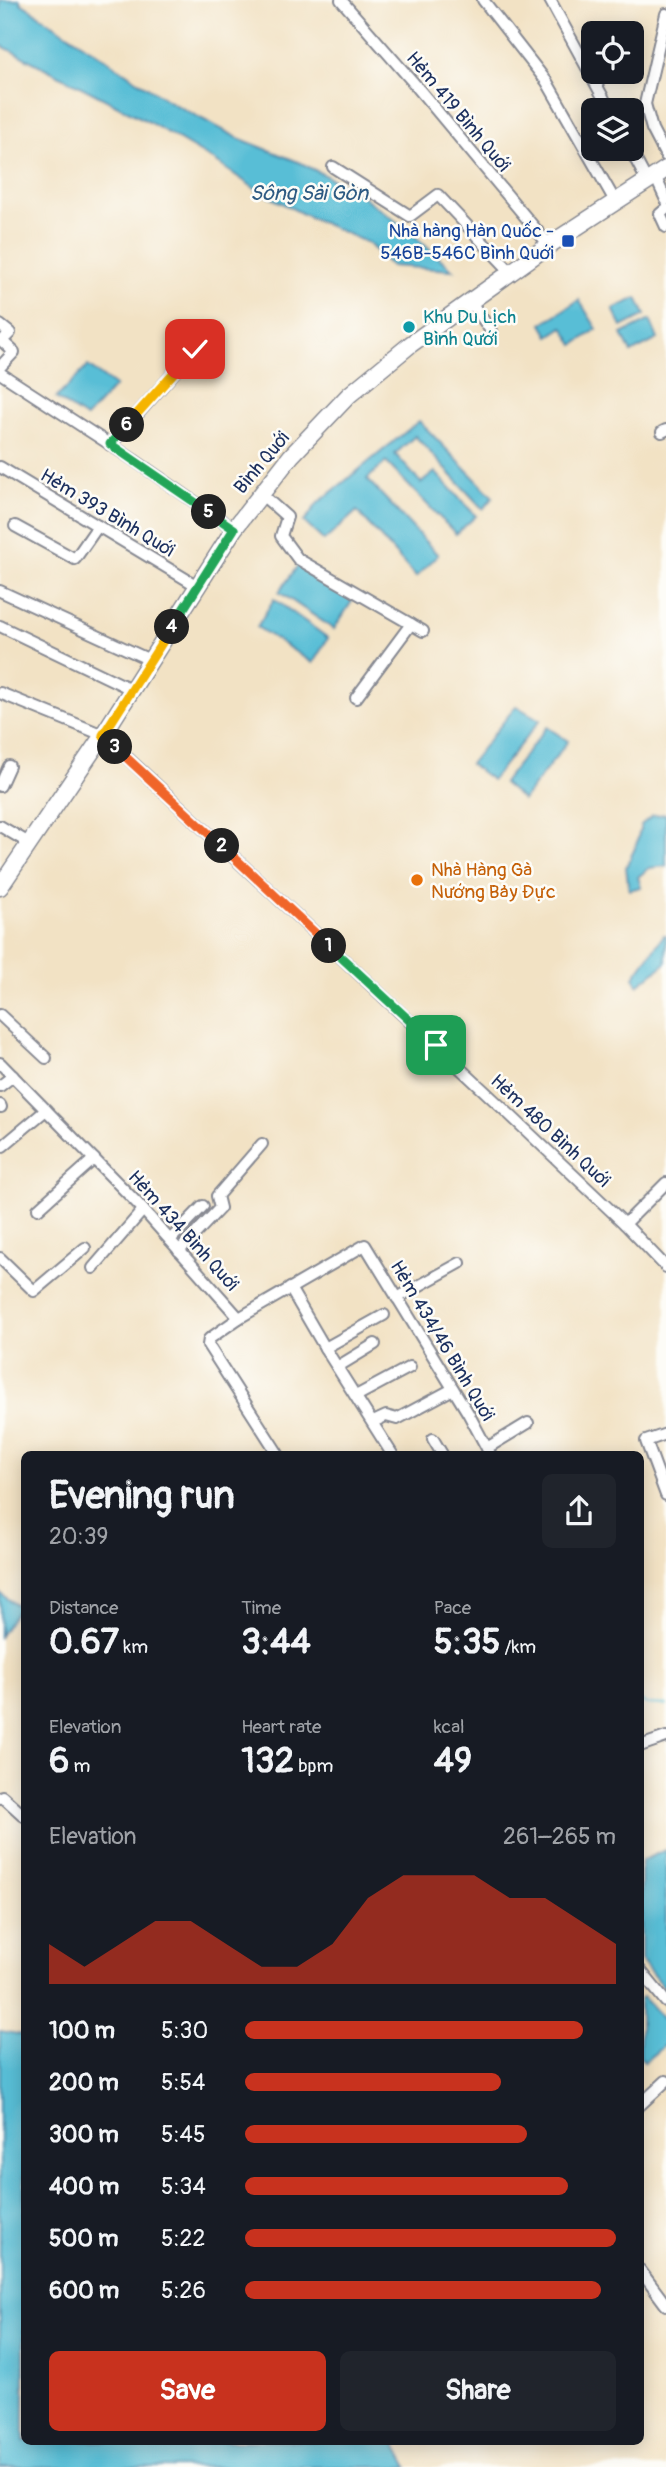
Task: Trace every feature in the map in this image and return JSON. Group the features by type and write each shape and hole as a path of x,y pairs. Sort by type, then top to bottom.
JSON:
{"main road":[{"name":"Bình Quới","path":"0,887 103,735 234,529 292,456 349,395 411,344 549,245 656,175"}],"street":[{"name":"Hẻm 419 Bình Quới","path":"341,0 549,245"},
{"path":"483,0 547,82 615,201"},
{"path":"550,0 603,98"},
{"path":"666,14 645,104 652,129 666,156"},
{"path":"642,161 656,175 666,200"},
{"path":"332,167 410,216 438,195 512,273"},
{"path":"666,209 660,214 666,227"},
{"path":"471,302 491,331"},
{"path":"0,325 10,333 2,341 14,352 0,367"},
{"path":"110,444 195,349"},
{"path":"0,373 234,529"},
{"name":"Hẻm 393 Bình Quới","path":"0,467 199,587"},
{"path":"261,494 287,517 281,536 298,559 423,631"},
{"path":"15,526 75,559 98,526"},
{"path":"0,591 150,660"},
{"path":"356,698 411,624"},
{"path":"0,626 131,689"},
{"path":"0,693 103,735"},
{"name":"Hẻm 480 Bình Quới","path":"103,735 625,1224 666,1267"},
{"path":"0,786 9,766"},
{"path":"0,826 29,843"},
{"path":"0,1015 46,1058"},
{"name":"Hẻm 434 Bình Quới","path":"0,1063 143,1210 239,1318 365,1245"},
{"path":"0,1086 13,1076"},
{"path":"3,1146 46,1110"},
{"path":"179,1251 220,1208 217,1196 262,1144"},
{"path":"38,1209 94,1159"},
{"path":"625,1224 666,1182"},
{"path":"170,1240 203,1206"},
{"path":"93,1268 143,1210"},
{"name":"Hẻm 434/46 Bình Quới","path":"365,1245 487,1451"},
{"path":"0,1258 34,1291 85,1248"},
{"path":"397,1298 460,1263"},
{"path":"290,1288 390,1451"},
{"path":"325,1348 384,1315"},
{"path":"239,1318 209,1339 208,1345 276,1451"},
{"path":"337,1367 375,1344"},
{"path":"356,1396 410,1367"},
{"path":"373,1422 386,1416 397,1419 453,1389"},
{"path":"489,1451 528,1423"},
{"path":"666,1434 646,1441 666,1495"},
{"path":"433,1439 440,1451"},
{"path":"644,1745 666,1737"},
{"path":"0,1798 2,1796 21,1813"},
{"path":"644,1975 666,2002"},
{"path":"644,2101 666,2081"},
{"path":"644,2275 666,2305"}],"water":[{"name":"Sông Sài Gòn","path":"0,0 20,0 170,102 238,138 301,163 357,192 409,231 453,270 391,266 368,243 260,192 215,161 149,122 0,45"},
{"path":"637,298 645,315 622,327 613,309"},
{"path":"579,300 597,329 574,345 563,327 549,336 542,324"},
{"path":"650,320 658,339 631,353 622,334"},
{"path":"88,366 115,386 86,418 56,398"},
{"path":"419,421 493,497 483,509 415,436 395,454 421,483 435,472 476,516 456,534 386,462 367,479 438,555 416,577 357,511 324,541 304,522 318,503"},
{"path":"299,564 354,598 334,629 279,592"},
{"path":"274,599 328,638 313,663 257,627"},
{"path":"516,706 540,720 492,780 470,764"},
{"path":"547,727 568,741 523,800 503,783"},
{"path":"666,814 666,866 649,868 638,877 641,887 629,890 626,867 636,846 641,825 652,816"},
{"path":"664,935 666,963 638,985 634,977"},
{"path":"0,1593 19,1607 0,1636"},
{"path":"666,1850 666,1991 644,1964 644,1860"},
{"path":"644,1998 666,2022 666,2044 644,2062"},
{"path":"0,2031 21,2034 21,2445 396,2445 408,2467 0,2467"}],"waterway":[{"path":"644,1703 666,1705"}],"place":[{"name":"Nhà hàng Hàn Quốc - 546B-546C Bình Quới","path":"568,241"},
{"name":"Khu Du Lịch Bình Qưới","path":"409,327"},
{"name":"Nhà Hàng Gà Nướng Bảy Đực","path":"417,880"}],"route":[{"path":"195,349 110,444 234,529 103,735 436,1045"}]}
